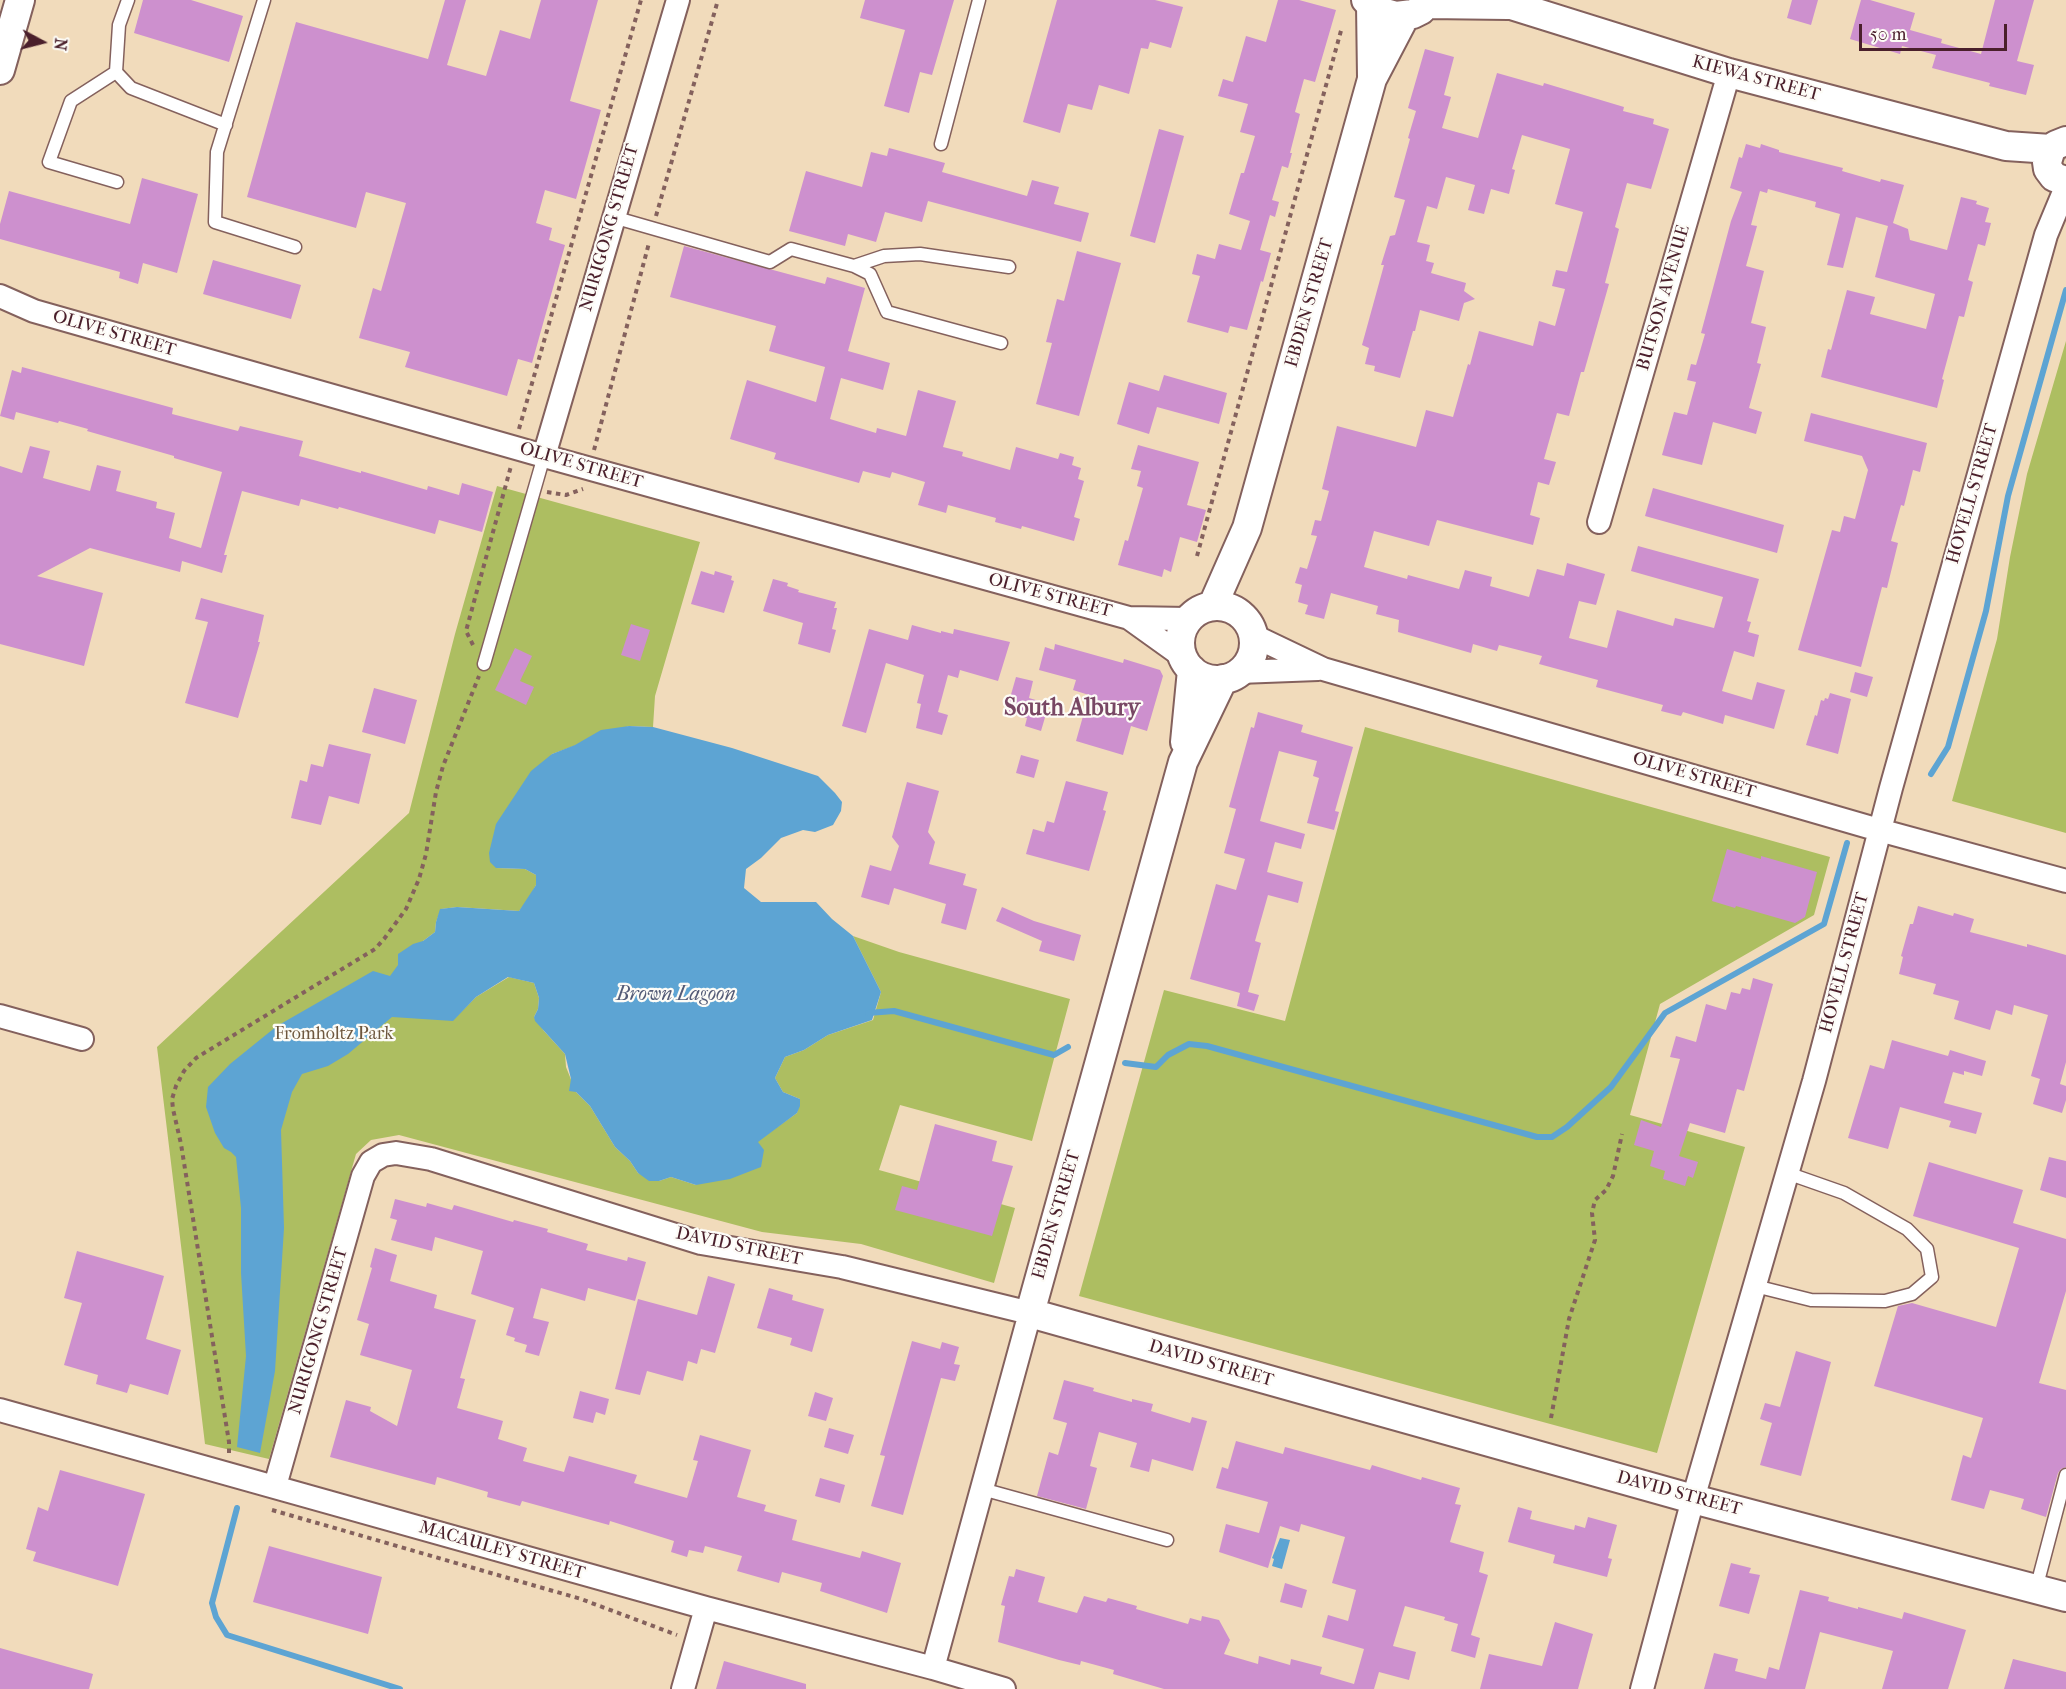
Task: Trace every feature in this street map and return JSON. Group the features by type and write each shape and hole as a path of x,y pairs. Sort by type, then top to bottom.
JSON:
{"street":[{"path":"0,70 20,0"},
{"name":"NURIGONG STREET","path":"544,456 678,0"},
{"name":"KIEWA STREET","path":"1369,3 1387,15 1421,7 1502,3 1729,73 2060,160"},
{"name":"EBDEN STREET","path":"1213,606 1247,528 1372,79 1369,3"},
{"name":"EBDEN STREET","path":"1372,79 1421,7"},
{"name":"BUTSON AVENUE","path":"1599,522 1729,73"},
{"name":"HOVELL STREET","path":"1642,1689 1693,1499 1814,1081 1879,830 2046,236 2060,160"},
{"name":"OLIVE STREET","path":"0,296 34,311 544,456 1129,618 1188,620"},
{"name":"OLIVE STREET","path":"0,312 34,311"},
{"name":"EBDEN STREET","path":"1247,528 1247,625"},
{"path":"1213,606 1223,606 1247,625 1254,647 1251,656 1231,676 1206,678 1187,663 1180,637 1188,620 1195,612 1213,606"},
{"name":"OLIVE STREET","path":"1129,618 1187,663"},
{"name":"OLIVE STREET","path":"1247,625 1323,669 1879,830 2066,881"},
{"name":"EBDEN STREET","path":"933,1668 1183,762 1187,663"},
{"name":"OLIVE STREET","path":"1231,676 1323,669"},
{"name":"EBDEN STREET","path":"1183,762 1231,676"},
{"path":"0,1016 82,1039"},
{"name":"DAVID STREET","path":"363,1176 371,1162 383,1155 396,1153 418,1156 701,1243 843,1267 1030,1313 1693,1499 2066,1597"},
{"name":"NURIGONG STREET","path":"275,1486 363,1176"},
{"name":"MACAULEY STREET","path":"0,1410 1004,1689"},
{"path":"683,1689 706,1608"}],"lane":[{"path":"128,0 119,26 116,72 131,88 226,125"},
{"path":"264,0 217,152 215,222 295,247"},
{"path":"941,144 979,0"},
{"path":"116,72 71,101 49,162 117,182"},
{"path":"613,217 770,262 791,249 854,266 870,274 887,312 1001,343"},
{"path":"854,266 884,255 920,254 1009,267"},
{"path":"484,664 544,456"},
{"path":"1755,1286 1811,1300 1885,1301 1912,1294 1932,1277 1927,1249 1907,1229 1844,1192 1787,1173"},
{"path":"2036,1589 2066,1475"},
{"path":"982,1489 1167,1540"}],"path":[{"path":"229,1474 229,1442 172,1099 184,1071 196,1058 375,949 406,909 419,879 443,766 484,664 466,631 523,411 641,0"},
{"path":"1197,556 1342,27"},
{"path":"534,488 566,495 583,489"},
{"path":"1551,1418 1569,1319 1595,1240 1592,1213 1595,1200 1606,1190 1613,1176 1622,1134"},
{"path":"268,1509 581,1599 675,1634 698,1639"}],"green space":[{"path":"2066,341 2066,833 1952,801 1997,639 2010,557 2027,474"},
{"name":"Fromholtz Park","path":"497,486 700,542 655,696 653,727 629,726 552,754 496,868 525,869 536,875 536,885 528,900 519,911 457,907 441,909 435,932 423,941 453,1020 476,997 509,977 534,983 539,998 538,1009 534,1017 565,1054 566,1067 576,1092 590,1106 615,1147 630,1161 638,1173 659,1181 671,1177 696,1185 797,1113 800,1099 783,1092 775,1078 785,1057 804,1050 828,1035 873,1020 881,992 853,936 899,952 1070,999 1032,1141 900,1105 879,1170 1015,1208 994,1283 861,1244 762,1232 399,1135 371,1140 356,1154 269,1459 205,1444 157,1047 409,813 455,634"},
{"path":"1365,727 1830,857 1814,915 1660,1004 1630,1115 1745,1147 1657,1453 1079,1296 1164,990 1285,1021"}],"water":[{"name":"Brown Lagoon","path":"629,726 653,727 732,748 818,776 835,793 842,802 841,811 833,825 815,832 803,830 781,838 746,869 744,888 761,902 816,902 853,936 881,992 872,1020 828,1035 804,1050 785,1057 775,1078 783,1092 800,1099 800,1106 797,1113 758,1142 764,1150 761,1167 730,1179 696,1185 671,1177 649,1181 638,1173 630,1161 615,1147 590,1106 576,1092 569,1091 571,1079 565,1054 535,1021 539,998 534,983 508,977 476,997 453,1021 392,1017 348,1054 328,1066 302,1074 292,1092 281,1130 284,1228 275,1371 260,1453 237,1447 246,1356 241,1273 241,1208 236,1157 224,1148 215,1133 206,1107 208,1087 230,1064 277,1026 373,971 390,976 398,965 398,954 435,932 440,909 457,907 519,911 536,885 536,875 525,869 496,868 490,862 489,853 496,824 531,771 552,754 575,745 601,730"},
{"path":"1280,1538 1290,1540 1282,1569 1272,1566 1274,1559 1272,1558"}],"building":[{"path":"143,0 191,0 243,16 229,62 134,33"},
{"path":"445,0 466,0 447,65 486,76 500,30 530,39 541,0 598,0 570,101 601,110 576,199 545,190 536,223 552,228 549,240 565,245 532,363 518,359 507,396 405,367 410,352 359,338 373,288 381,291 406,203 366,192 356,228 247,197 296,22 428,59"},
{"path":"865,0 954,0 932,75 920,72 909,113 884,106 905,30 860,18"},
{"path":"1057,0 1155,0 1183,7 1171,48 1150,42 1148,49 1141,48 1129,94 1099,85 1092,110 1068,104 1060,133 1023,122"},
{"path":"1278,0 1299,0 1336,10 1315,82 1304,79 1295,112 1300,114 1290,153 1292,153 1288,168 1282,166 1272,200 1279,202 1275,217 1270,215 1260,250 1271,253 1247,330 1230,326 1228,333 1187,322 1200,276 1192,274 1197,254 1215,259 1219,244 1241,250 1250,221 1229,214 1255,136 1240,132 1248,104 1218,96 1223,79 1233,82 1246,36 1266,42"},
{"path":"1792,0 1818,0 1811,25 1787,18"},
{"path":"1861,0 1870,0 1915,13 1910,30 1942,39 1941,43 1981,54 1995,0 2034,0 2017,61 2034,65 2026,95 1932,68 1936,55 1902,46 1900,54 1850,39"},
{"path":"1425,49 1454,57 1444,95 1451,97 1442,128 1478,138 1497,73 1543,86 1544,83 1624,107 1623,111 1654,119 1653,124 1669,129 1651,189 1627,183 1615,227 1619,229 1605,283 1609,284 1584,372 1581,372 1569,416 1557,413 1544,459 1556,462 1549,485 1538,482 1530,515 1540,518 1533,545 1437,520 1429,546 1374,531 1364,567 1407,579 1408,575 1459,589 1465,570 1492,577 1490,586 1529,597 1537,569 1564,576 1567,563 1605,574 1596,605 1579,601 1569,638 1607,648 1617,610 1673,626 1675,618 1714,628 1723,597 1631,571 1638,546 1759,579 1747,621 1751,622 1748,632 1759,635 1754,657 1734,651 1722,691 1752,700 1757,682 1785,690 1774,729 1725,715 1723,724 1683,712 1681,716 1661,711 1663,705 1596,687 1598,680 1539,664 1542,656 1499,645 1497,651 1473,644 1471,653 1398,632 1399,620 1376,614 1378,606 1331,593 1324,619 1305,614 1308,605 1298,602 1302,585 1295,583 1300,567 1307,569 1317,536 1311,535 1315,520 1321,521 1329,491 1322,489 1337,426 1416,447 1426,410 1453,417 1479,331 1533,346 1539,321 1555,326 1565,289 1552,286 1556,270 1567,272 1583,212 1555,204 1570,149 1522,135 1512,169 1515,170 1509,194 1491,189 1484,214 1468,210 1475,185 1446,177 1437,209 1427,206 1417,242 1430,245 1426,261 1434,263 1431,273 1466,283 1464,291 1475,299 1464,303 1459,321 1420,310 1400,378 1374,371 1375,366 1365,364 1369,348 1362,345 1384,265 1381,265 1390,236 1395,235 1405,200 1394,197 1416,111 1408,108"},
{"path":"1159,129 1184,136 1155,243 1130,236"},
{"path":"1746,144 1760,148 1761,144 1779,150 1779,152 1843,168 1842,171 1880,182 1881,179 1904,185 1893,223 1908,229 1910,240 1947,250 1961,197 1977,201 1976,204 1989,208 1985,222 1991,223 1985,246 1978,244 1968,280 1973,282 1964,317 1959,316 1942,379 1944,380 1937,408 1821,377 1828,349 1831,350 1847,290 1875,297 1870,314 1926,329 1935,294 1875,277 1888,226 1856,217 1843,268 1827,265 1840,214 1815,207 1816,202 1768,189 1767,193 1760,191 1751,225 1757,226 1746,266 1764,271 1751,323 1766,327 1757,363 1761,364 1749,408 1762,412 1756,434 1713,422 1702,465 1662,455 1674,412 1687,415 1696,382 1687,380 1691,364 1696,365 1705,334 1701,333 1731,221 1742,192 1730,188 1739,157 1742,158"},
{"path":"889,148 945,163 942,172 1027,196 1032,180 1059,187 1054,204 1089,213 1081,242 928,201 922,222 885,212 876,242 848,234 845,246 789,231 806,171 862,187 871,152 887,156"},
{"path":"142,178 198,194 177,273 143,263 138,284 119,278 120,272 0,239 0,224 9,191 130,224"},
{"path":"684,246 825,284 827,277 865,288 848,351 890,363 883,390 841,378 830,419 876,433 877,428 906,436 918,390 956,401 943,447 963,452 962,456 1010,470 1016,447 1058,459 1060,453 1074,457 1072,465 1081,468 1078,479 1084,481 1074,517 1080,519 1074,541 1022,526 1021,529 995,522 996,518 948,505 946,513 918,505 925,482 892,472 890,478 863,471 859,483 774,459 776,453 730,439 747,380 816,402 825,367 769,351 776,326 670,297"},
{"path":"1077,251 1121,263 1079,416 1036,404 1052,343 1046,342 1057,299 1064,301"},
{"path":"213,260 301,285 291,319 203,294"},
{"path":"22,367 173,408 172,414 238,431 240,426 303,441 299,456 361,473 361,471 427,490 428,486 459,495 462,483 493,492 482,532 439,520 435,534 339,507 338,509 301,499 299,506 242,491 224,555 227,555 222,573 182,561 180,572 90,548 37,576 103,593 84,666 0,644 0,466 22,473 30,446 50,451 43,478 90,491 97,465 121,471 116,491 157,502 156,508 175,513 169,538 201,548 222,472 59,421 58,423 16,412 14,420 0,416 12,370 21,373"},
{"path":"1164,375 1227,393 1219,424 1157,407 1149,434 1117,424 1129,382 1159,391"},
{"path":"1811,413 1927,443 1920,472 1913,470 1904,506 1901,505 1891,541 1898,543 1887,588 1882,587 1861,667 1798,650 1832,530 1840,532 1844,516 1855,519 1868,470 1862,456 1804,441"},
{"path":"1138,445 1199,462 1187,505 1206,510 1197,542 1180,537 1171,572 1164,569 1162,577 1118,565 1125,540 1128,541 1143,488 1137,486 1141,471 1131,469"},
{"path":"1653,488 1784,525 1777,553 1645,516"},
{"path":"701,571 714,575 715,571 732,576 731,580 734,581 724,613 691,604"},
{"path":"773,579 788,583 787,586 799,590 798,592 836,602 834,608 837,608 832,629 836,630 830,653 798,644 803,623 763,611"},
{"path":"201,598 264,615 258,642 260,642 238,718 185,703 208,622 195,619"},
{"path":"631,624 650,630 640,661 621,655"},
{"path":"912,625 941,633 941,631 953,634 954,629 1010,642 998,681 960,670 958,678 948,675 938,712 948,715 942,735 916,728 921,704 917,703 924,675 886,663 866,733 842,726 869,629 908,640"},
{"path":"1055,644 1123,663 1124,659 1160,670 1163,676 1147,731 1131,726 1123,755 1076,741 1089,695 1073,690 1076,680 1039,670 1045,647 1054,650"},
{"path":"515,648 532,656 520,681 534,687 526,705 495,690"},
{"path":"1855,672 1873,677 1867,697 1850,692"},
{"path":"1016,677 1033,681 1029,698 1049,704 1041,731 1025,726 1027,718 1006,712"},
{"path":"374,688 417,700 405,744 362,732"},
{"path":"1830,693 1851,699 1838,754 1806,745 1821,700 1828,699"},
{"path":"1258,712 1303,725 1301,732 1353,747 1335,811 1339,812 1334,830 1307,823 1319,778 1313,776 1317,761 1279,751 1260,821 1305,834 1301,849 1275,842 1267,872 1303,882 1298,903 1268,895 1255,941 1261,943 1248,992 1259,995 1254,1011 1237,1006 1240,993 1190,979 1216,884 1236,890 1245,859 1224,853 1236,809 1229,807 1251,727 1254,728"},
{"path":"329,744 371,754 359,804 329,796 321,825 291,818 300,780 307,782 311,764 323,767"},
{"path":"1021,755 1039,760 1034,778 1016,773"},
{"path":"1066,781 1108,792 1103,810 1106,811 1089,871 1026,854 1033,829 1044,832 1047,821 1054,823"},
{"path":"907,782 939,791 928,832 935,842 929,864 966,874 963,885 977,889 966,930 941,923 946,904 894,888 889,905 861,897 870,865 891,871 899,846 892,837"},
{"path":"1727,849 1817,872 1805,917 1795,923 1712,901"},
{"path":"1918,906 1953,916 1954,913 1974,919 1970,932 2066,955 2066,1062 2060,1084 2066,1086 2066,1100 2062,1113 2033,1104 2040,1079 2031,1076 2048,1015 2014,1005 2012,1015 1996,1010 1990,1030 1954,1019 1959,1001 1933,994 1936,984 1899,974 1903,957 1901,956"},
{"path":"1002,907 1034,921 1081,935 1074,961 1039,951 1042,941 996,921"},
{"path":"1753,978 1773,984 1744,1091 1737,1089 1725,1133 1690,1123 1679,1156 1698,1162 1693,1178 1688,1176 1685,1186 1663,1179 1665,1171 1650,1166 1654,1151 1634,1145 1641,1120 1661,1127 1680,1059 1670,1057 1676,1036 1696,1042 1706,1004 1726,1010 1731,992 1740,994 1742,988 1750,990"},
{"path":"1892,1040 1948,1056 1950,1050 1986,1061 1982,1076 1964,1071 1964,1075 1953,1072 1944,1103 1982,1113 1976,1134 1949,1127 1951,1121 1900,1107 1888,1149 1848,1138 1870,1065 1884,1069"},
{"path":"935,1124 997,1141 992,1161 1013,1166 992,1236 895,1210 902,1186 917,1190"},
{"path":"2049,1157 2066,1161 2066,1198 2040,1190"},
{"path":"1929,1162 2023,1190 2013,1223 2066,1239 2066,1291 2039,1383 2066,1390 2066,1467 2058,1473 2046,1517 2021,1509 2024,1499 1990,1490 1984,1509 1951,1500 1963,1455 1971,1458 1983,1418 1874,1386 1898,1306 1912,1303 1996,1327 2019,1248 1913,1216"},
{"path":"395,1199 426,1207 427,1203 452,1210 454,1205 513,1222 514,1220 548,1229 547,1232 588,1244 586,1250 627,1261 628,1257 646,1262 635,1301 588,1288 585,1301 541,1288 533,1318 549,1322 539,1356 525,1352 527,1345 514,1341 515,1338 506,1335 514,1308 471,1294 483,1251 435,1237 432,1251 391,1240 397,1220 390,1218"},
{"path":"375,1248 397,1255 390,1281 437,1295 434,1308 476,1320 460,1378 465,1379 457,1408 503,1421 498,1439 527,1448 523,1461 564,1472 569,1456 637,1475 634,1483 687,1498 698,1461 693,1460 700,1435 751,1450 737,1497 766,1505 764,1511 797,1520 792,1540 860,1558 862,1551 901,1563 887,1613 820,1591 822,1583 782,1572 779,1583 737,1571 742,1556 705,1546 703,1553 689,1550 687,1557 671,1552 674,1541 610,1521 609,1525 522,1501 520,1506 487,1497 488,1492 437,1477 435,1485 330,1457 346,1400 371,1407 370,1411 397,1426 412,1370 360,1355 369,1324 357,1320 372,1268 370,1267"},
{"path":"77,1251 164,1276 146,1339 181,1350 168,1395 130,1384 127,1393 96,1384 98,1375 64,1365 82,1303 64,1298"},
{"path":"708,1276 735,1284 715,1353 701,1349 697,1364 688,1361 683,1381 647,1371 640,1395 615,1389 638,1299 697,1315"},
{"path":"769,1288 793,1295 792,1300 824,1309 812,1352 790,1345 792,1338 757,1328"},
{"path":"912,1341 940,1349 942,1342 959,1347 954,1364 960,1365 955,1381 941,1378 903,1515 871,1506 885,1456 880,1455"},
{"path":"1796,1351 1831,1362 1801,1476 1760,1465 1772,1423 1760,1419 1765,1403 1780,1407"},
{"path":"1064,1380 1132,1402 1132,1399 1153,1404 1151,1411 1190,1423 1192,1417 1207,1421 1193,1471 1152,1459 1149,1472 1130,1467 1137,1443 1099,1432 1090,1466 1097,1468 1086,1509 1037,1496 1049,1452 1058,1455 1067,1423 1053,1419"},
{"path":"580,1391 609,1399 605,1415 596,1412 593,1423 573,1418"},
{"path":"815,1392 833,1398 826,1421 808,1416"},
{"path":"829,1428 854,1435 848,1454 824,1447"},
{"path":"1236,1441 1283,1454 1285,1447 1370,1470 1372,1465 1421,1480 1422,1477 1460,1488 1455,1504 1461,1505 1450,1542 1484,1552 1479,1572 1488,1575 1471,1635 1480,1638 1475,1658 1451,1651 1458,1624 1444,1620 1445,1617 1405,1606 1393,1646 1416,1652 1409,1680 1379,1672 1374,1689 1164,1689 1113,1674 1114,1670 1081,1661 1080,1665 1059,1660 998,1642 1005,1606 1001,1605 1009,1576 1014,1577 1016,1569 1045,1577 1038,1602 1077,1613 1084,1596 1106,1602 1108,1598 1137,1606 1136,1609 1188,1624 1190,1618 1201,1621 1202,1616 1219,1620 1230,1640 1224,1654 1258,1664 1259,1656 1290,1665 1291,1659 1322,1667 1320,1674 1354,1684 1364,1649 1322,1637 1328,1615 1348,1621 1356,1590 1332,1583 1345,1537 1301,1524 1299,1532 1280,1526 1268,1568 1219,1552 1226,1524 1259,1533 1268,1502 1216,1488 1222,1467 1228,1469"},
{"path":"60,1470 145,1494 118,1586 33,1561 36,1552 26,1549 38,1507 48,1511"},
{"path":"820,1478 845,1485 840,1503 815,1496"},
{"path":"1518,1507 1532,1511 1530,1519 1574,1530 1575,1525 1585,1528 1588,1517 1617,1525 1608,1558 1612,1559 1607,1577 1553,1563 1555,1555 1508,1542"},
{"path":"269,1546 382,1577 368,1634 253,1602"},
{"path":"1731,1563 1751,1568 1749,1573 1760,1575 1749,1614 1719,1606"},
{"path":"1285,1583 1307,1590 1302,1608 1280,1602"},
{"path":"1800,1590 1829,1597 1828,1601 1858,1609 1858,1607 1902,1619 1904,1612 1966,1630 1948,1689 1882,1689 1893,1651 1820,1632 1805,1689 1704,1689 1714,1653 1738,1659 1735,1671 1766,1679 1769,1667 1779,1670"},
{"path":"1555,1622 1593,1634 1578,1689 1480,1689 1489,1654 1542,1666"},
{"path":"0,1648 93,1674 89,1689 0,1689"},
{"path":"2013,1659 2066,1672 2066,1689 2004,1689"},
{"path":"724,1661 806,1684 806,1689 716,1689"}],"waterway":[{"path":"1931,774 1948,747 1986,611 2008,496 2066,290"},
{"path":"1125,1063 1156,1067 1168,1055 1189,1044 1207,1046 1537,1137 1552,1137 1567,1127 1611,1087 1665,1013 1824,924 1847,843"},
{"path":"868,1013 894,1011 1054,1055 1068,1047"},
{"path":"237,1508 212,1603 216,1617 227,1635 400,1689"}],"district":[{"name":"South Albury","path":"1072,709"}]}
